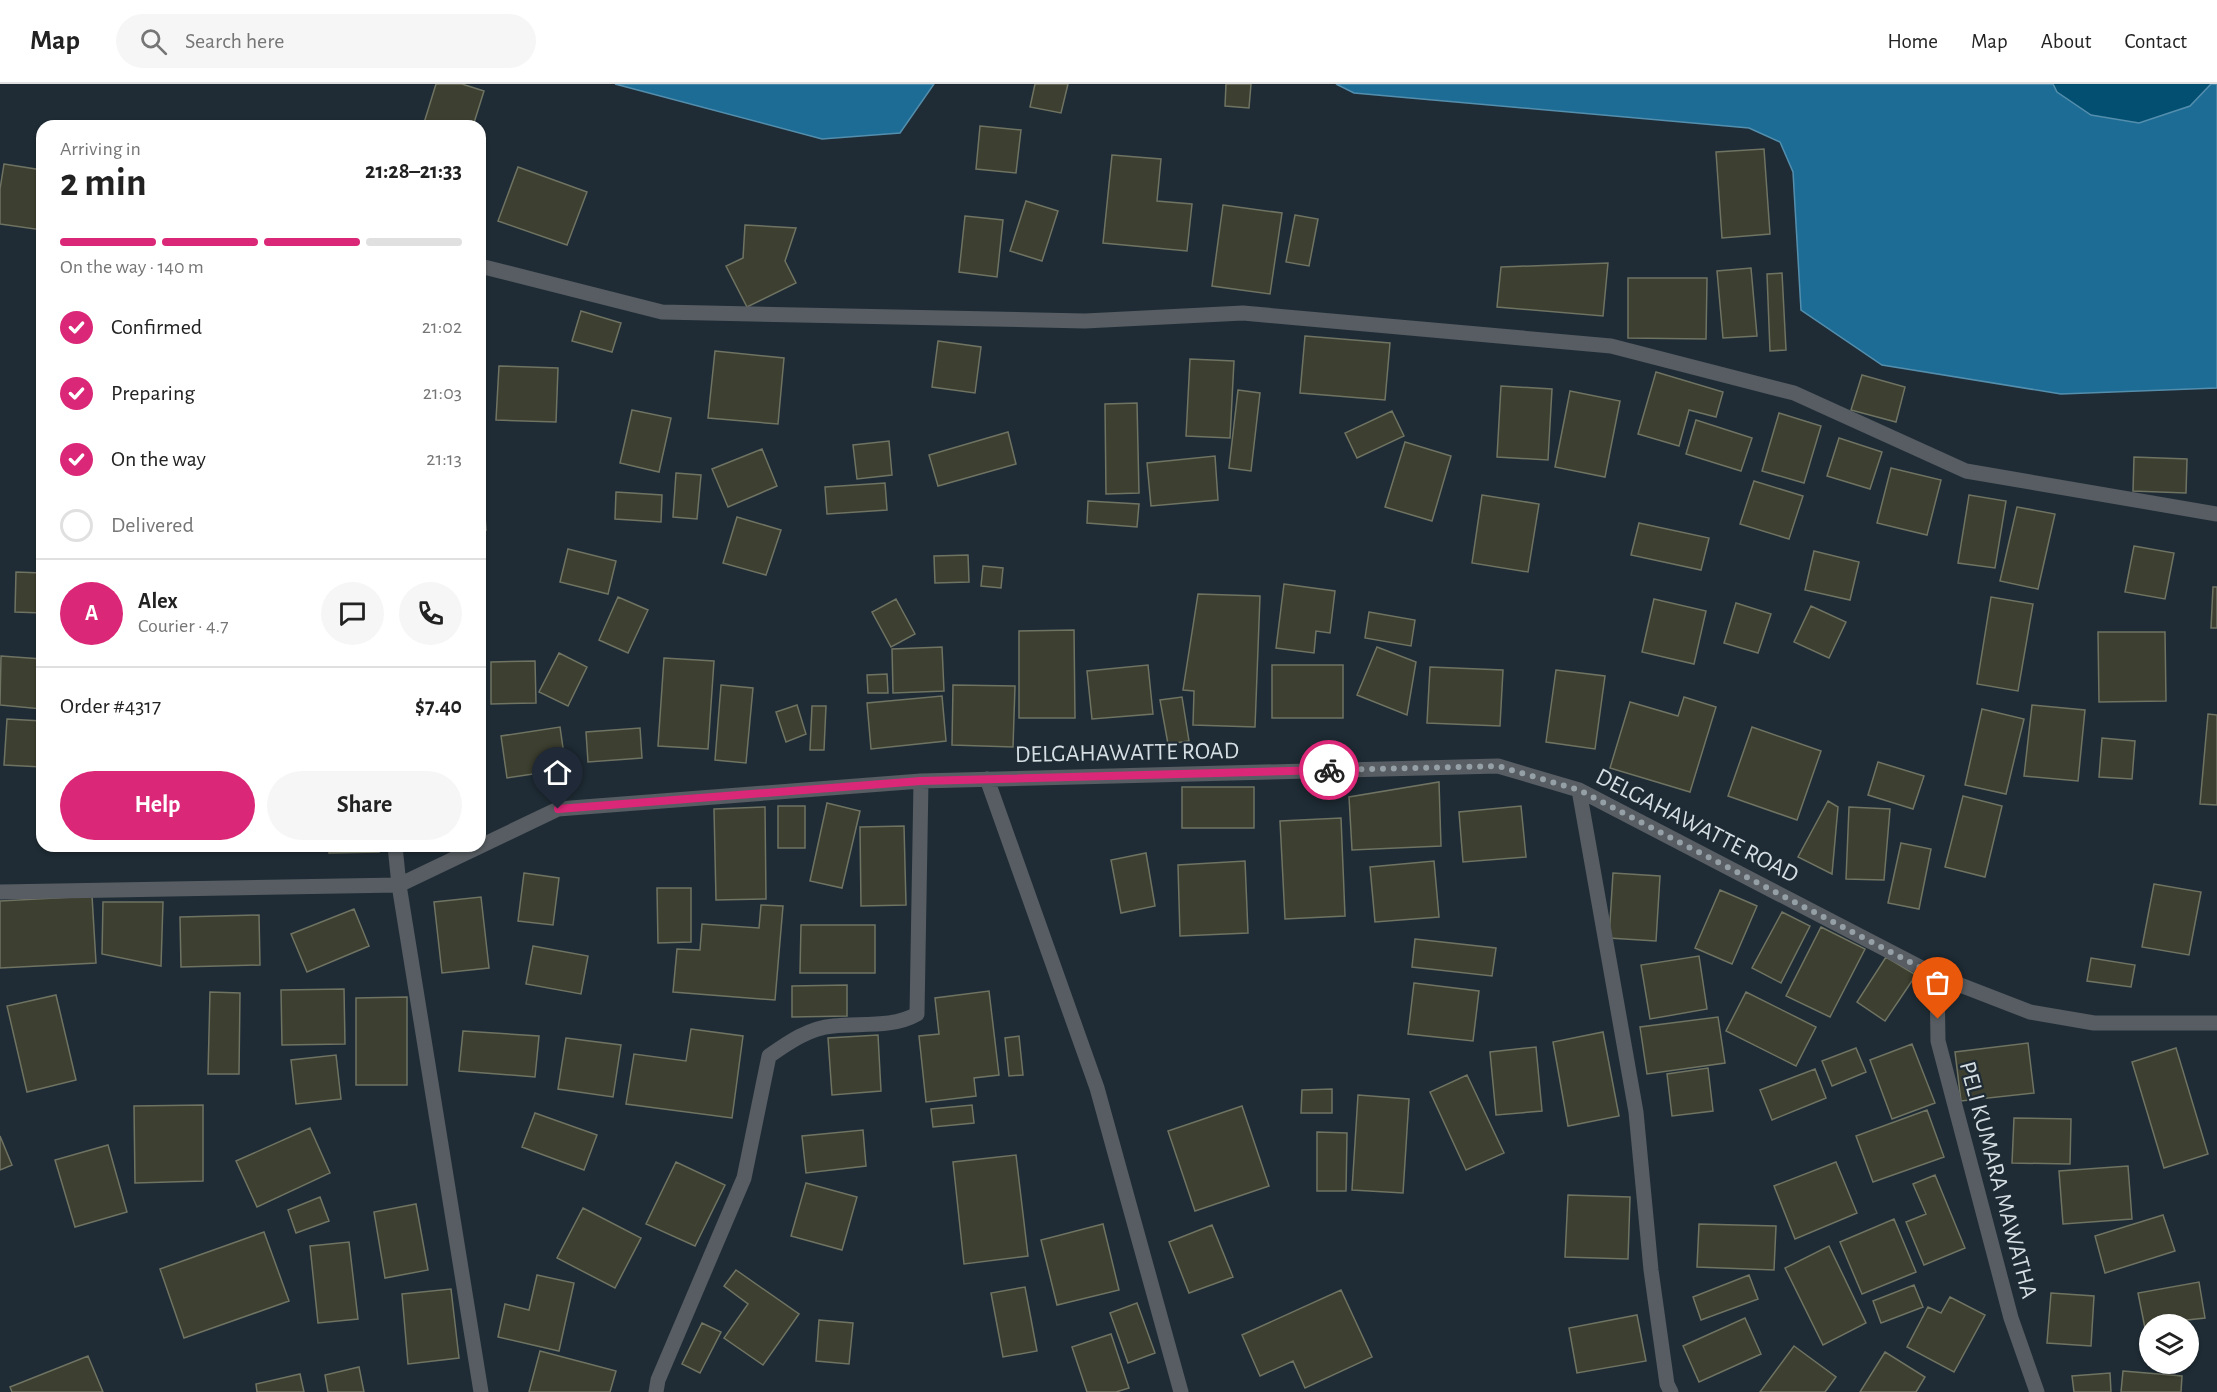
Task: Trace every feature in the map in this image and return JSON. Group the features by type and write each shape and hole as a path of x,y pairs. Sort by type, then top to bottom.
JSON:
{"street":[{"path":"486,268 662,312 1085,321 1243,313 1611,346 1794,393 1966,471 2217,514"},
{"name":"DELGAHAWATTE ROAD","path":"486,843 558,809 921,781 1498,766 1579,790 1937,976 2030,1012 2094,1023 2217,1023"},
{"path":"987,779 1097,1088 1181,1392"},
{"path":"656,1392 658,1380 744,1178 769,1056 796,1037 830,1026 906,1021 917,1014 921,781"},
{"path":"1579,790 1636,1112 1651,1270 1667,1384 1671,1392"},
{"path":"396,852 399,885 481,1392"},
{"name":"DELGAHAWATTE ROAD","path":"0,892 399,885 468,852"},
{"name":"PELI KUMARA MAWATHA","path":"1937,976 1938,1041 2012,1318 2037,1392"}],"shaded area":[{"path":"615,84 934,84 900,133 822,139"},
{"path":"1336,84 2053,84 2057,92 2091,115 2139,123 2190,106 2211,84 2217,84 2217,388 2061,394 1882,365 1801,310 1793,172 1780,142 1749,128 1354,93"},
{"path":"2053,84 2211,84 2190,106 2139,123 2091,115 2057,92"}],"building":[{"path":"436,84 462,84 484,91 475,120 425,120"},
{"path":"1035,84 1068,84 1061,113 1030,107"},
{"path":"1226,84 1251,84 1249,108 1225,106"},
{"path":"980,126 1021,130 1016,173 976,169"},
{"path":"1764,149 1770,234 1722,238 1716,152"},
{"path":"1112,155 1161,159 1157,201 1192,204 1187,251 1103,243"},
{"path":"4,164 36,169 36,229 0,224 0,189"},
{"path":"518,167 587,192 567,245 498,221"},
{"path":"1026,201 1058,211 1042,261 1010,251"},
{"path":"1223,205 1282,213 1270,294 1212,286"},
{"path":"1295,215 1318,219 1309,266 1286,262"},
{"path":"965,216 1003,220 997,277 959,272"},
{"path":"745,225 796,228 785,261 796,283 747,307 726,266 743,258"},
{"path":"1608,263 1603,316 1497,307 1501,267"},
{"path":"1751,268 1757,336 1723,338 1717,271"},
{"path":"1782,273 1786,350 1770,351 1767,274"},
{"path":"1628,278 1707,278 1706,339 1628,338"},
{"path":"581,311 621,323 612,352 572,341"},
{"path":"1305,336 1390,343 1385,400 1300,393"},
{"path":"938,341 981,347 975,393 932,387"},
{"path":"715,351 784,358 778,424 708,418"},
{"path":"1190,359 1234,361 1230,438 1186,436"},
{"path":"499,366 558,368 556,422 496,420"},
{"path":"1656,372 1723,392 1716,417 1689,410 1679,446 1638,434"},
{"path":"1862,375 1905,387 1896,422 1851,410"},
{"path":"1501,386 1552,389 1548,460 1497,457"},
{"path":"1238,390 1260,393 1251,471 1229,468"},
{"path":"1570,391 1620,401 1605,477 1555,467"},
{"path":"1137,403 1139,493 1106,494 1105,404"},
{"path":"632,410 671,418 659,472 620,463"},
{"path":"1392,411 1404,436 1357,458 1345,433"},
{"path":"1779,413 1821,426 1804,483 1762,471"},
{"path":"1696,420 1752,438 1741,471 1686,454"},
{"path":"1008,432 1016,464 938,486 929,455"},
{"path":"1839,438 1882,452 1870,489 1827,476"},
{"path":"889,441 892,475 857,479 853,445"},
{"path":"1405,442 1451,456 1432,521 1385,507"},
{"path":"762,449 777,486 728,507 712,469"},
{"path":"1215,456 1218,500 1151,506 1147,463"},
{"path":"2134,457 2187,459 2186,493 2133,491"},
{"path":"1891,468 1941,480 1927,535 1877,523"},
{"path":"676,473 701,475 697,519 673,517"},
{"path":"1754,481 1803,496 1789,539 1740,524"},
{"path":"885,483 887,510 827,514 825,487"},
{"path":"616,492 662,495 661,522 615,519"},
{"path":"1482,495 1539,504 1528,572 1472,563"},
{"path":"1969,495 2006,501 1995,568 1958,563"},
{"path":"1088,501 1139,504 1137,527 1087,523"},
{"path":"2017,507 2055,514 2038,589 2000,581"},
{"path":"737,517 781,530 766,575 723,563"},
{"path":"1639,523 1709,538 1701,570 1631,555"},
{"path":"2134,546 2174,553 2165,599 2125,592"},
{"path":"568,549 616,561 608,594 560,582"},
{"path":"1814,551 1859,562 1850,600 1805,590"},
{"path":"968,555 969,582 935,583 934,556"},
{"path":"983,566 1003,568 1001,588 981,586"},
{"path":"16,572 36,573 36,613 15,612"},
{"path":"1284,584 1335,591 1330,633 1316,631 1314,653 1276,648"},
{"path":"2213,587 2217,587 2217,628 2211,628"},
{"path":"1198,594 1260,596 1255,727 1193,725 1194,691 1183,690"},
{"path":"618,597 648,610 628,653 599,640"},
{"path":"1991,597 2033,604 2018,691 1977,684"},
{"path":"896,599 915,634 891,647 872,612"},
{"path":"1654,599 1706,611 1694,664 1642,652"},
{"path":"1736,603 1771,614 1758,653 1724,643"},
{"path":"1811,606 1846,622 1829,658 1794,642"},
{"path":"1369,612 1415,620 1411,646 1365,638"},
{"path":"1074,630 1075,718 1019,718 1019,631"},
{"path":"2098,632 2165,632 2166,701 2099,702"},
{"path":"942,647 944,691 893,693 892,649"},
{"path":"1377,647 1416,662 1407,715 1357,695"},
{"path":"559,653 587,667 568,706 539,692"},
{"path":"1,656 36,659 36,708 0,705"},
{"path":"664,658 714,661 708,749 658,746"},
{"path":"535,661 536,703 491,704 491,662"},
{"path":"1148,665 1153,714 1092,719 1087,671"},
{"path":"1272,665 1343,665 1343,718 1272,718"},
{"path":"1430,667 1503,670 1500,726 1427,723"},
{"path":"1556,670 1605,676 1595,749 1546,742"},
{"path":"887,674 888,693 868,693 867,675"},
{"path":"721,685 753,688 746,763 715,760"},
{"path":"953,685 1015,686 1013,747 952,745"},
{"path":"942,696 946,741 871,749 867,703"},
{"path":"1182,697 1189,741 1168,744 1160,700"},
{"path":"1684,697 1716,707 1690,792 1610,768 1630,702 1678,716"},
{"path":"797,705 806,734 786,742 776,712"},
{"path":"2032,705 2085,710 2078,781 2024,776"},
{"path":"812,706 826,706 824,750 810,750"},
{"path":"1982,709 2024,719 2006,794 1965,785"},
{"path":"2208,714 2217,715 2217,805 2200,804"},
{"path":"7,719 36,721 36,767 4,765"},
{"path":"560,727 566,769 507,778 501,736"},
{"path":"1752,727 1821,751 1797,820 1728,796"},
{"path":"640,728 642,758 588,762 586,732"},
{"path":"2102,738 2135,741 2132,779 2099,777"},
{"path":"1878,762 1924,776 1913,809 1868,795"},
{"path":"1439,782 1441,846 1352,850 1349,797"},
{"path":"1182,787 1254,787 1254,828 1182,828"},
{"path":"1963,796 2002,806 1985,877 1945,867"},
{"path":"1828,801 1838,807 1832,874 1798,857"},
{"path":"827,803 860,811 842,888 810,881"},
{"path":"778,806 805,806 805,848 778,848"},
{"path":"1521,806 1526,857 1463,862 1459,812"},
{"path":"765,807 766,899 716,900 714,809"},
{"path":"1849,807 1890,809 1884,880 1846,879"},
{"path":"1341,818 1345,916 1285,919 1280,821"},
{"path":"904,826 906,905 861,906 860,827"},
{"path":"1901,843 1931,849 1919,909 1888,903"},
{"path":"329,852 379,852 329,853"},
{"path":"1146,853 1155,906 1121,913 1111,860"},
{"path":"1245,861 1248,933 1180,936 1178,865"},
{"path":"1434,861 1439,917 1375,922 1370,867"},
{"path":"524,873 559,878 553,925 518,921"},
{"path":"1613,873 1660,876 1656,941 1609,938"},
{"path":"2154,884 2201,892 2189,955 2142,947"},
{"path":"657,888 691,888 691,942 658,943"},
{"path":"1720,890 1757,906 1732,964 1695,948"},
{"path":"92,896 96,963 0,968 0,901"},
{"path":"481,897 489,968 442,973 434,902"},
{"path":"103,902 163,902 161,966 102,954"},
{"path":"761,905 783,906 775,1000 673,992 677,949 700,950 702,924 759,928"},
{"path":"354,909 369,946 307,972 291,934"},
{"path":"1782,912 1810,926 1781,983 1752,968"},
{"path":"259,915 260,965 181,967 180,917"},
{"path":"801,925 875,925 875,973 800,973"},
{"path":"1821,927 1865,949 1830,1017 1786,996"},
{"path":"1415,939 1496,948 1492,976 1412,967"},
{"path":"533,946 588,956 581,994 526,984"},
{"path":"1699,956 1707,1009 1650,1019 1641,965"},
{"path":"1886,957 1916,975 1885,1021 1857,1002"},
{"path":"2091,958 2135,965 2131,987 2087,981"},
{"path":"1414,983 1479,991 1473,1041 1408,1034"},
{"path":"847,985 847,1016 792,1017 792,986"},
{"path":"344,989 345,1044 282,1045 281,990"},
{"path":"989,991 999,1075 974,1078 976,1096 926,1102 919,1036 939,1034 935,998"},
{"path":"210,992 240,993 239,1074 208,1074"},
{"path":"1746,992 1816,1027 1796,1066 1726,1031"},
{"path":"56,995 76,1080 27,1092 7,1006"},
{"path":"407,997 407,1085 356,1085 356,998"},
{"path":"1718,1017 1725,1063 1647,1074 1640,1027"},
{"path":"691,1029 743,1036 732,1118 626,1104 634,1054 686,1061"},
{"path":"463,1031 539,1036 535,1077 459,1071"},
{"path":"1603,1032 1619,1116 1568,1126 1553,1042"},
{"path":"878,1035 881,1091 832,1095 828,1038"},
{"path":"1019,1036 1023,1075 1009,1076 1005,1038"},
{"path":"566,1038 621,1045 613,1097 558,1089"},
{"path":"2028,1043 2034,1093 1961,1101 1955,1052"},
{"path":"1912,1044 1935,1103 1892,1119 1870,1060"},
{"path":"1536,1047 1542,1111 1496,1115 1490,1052"},
{"path":"1856,1048 1866,1072 1832,1086 1822,1061"},
{"path":"2176,1048 2208,1154 2164,1168 2132,1062"},
{"path":"336,1055 341,1099 296,1104 291,1060"},
{"path":"1708,1068 1713,1111 1672,1116 1667,1074"},
{"path":"1815,1069 1826,1098 1772,1120 1760,1090"},
{"path":"1467,1075 1504,1153 1466,1170 1430,1092"},
{"path":"1332,1089 1332,1113 1301,1113 1302,1090"},
{"path":"1358,1095 1409,1099 1403,1193 1352,1190"},
{"path":"203,1105 203,1181 135,1183 134,1106"},
{"path":"972,1105 974,1123 933,1127 931,1109"},
{"path":"1242,1106 1269,1186 1195,1211 1168,1131"},
{"path":"1927,1110 1944,1157 1873,1182 1856,1136"},
{"path":"535,1113 597,1135 584,1170 522,1147"},
{"path":"2014,1118 2071,1119 2070,1164 2012,1163"},
{"path":"310,1128 330,1173 257,1207 236,1161"},
{"path":"863,1130 866,1166 806,1173 802,1136"},
{"path":"1317,1132 1347,1133 1346,1191 1317,1191"},
{"path":"0,1136 12,1165 0,1170"},
{"path":"108,1145 127,1212 75,1227 55,1160"},
{"path":"1016,1155 1028,1256 964,1264 953,1162"},
{"path":"676,1162 725,1185 695,1246 646,1224"},
{"path":"1836,1162 1857,1213 1795,1239 1774,1186"},
{"path":"2128,1166 2132,1219 2063,1224 2059,1171"},
{"path":"1935,1175 1965,1248 1924,1265 1906,1222 1926,1214 1913,1184"},
{"path":"806,1183 857,1197 842,1250 791,1236"},
{"path":"1568,1195 1630,1197 1628,1259 1565,1257"},
{"path":"320,1197 329,1221 296,1233 288,1210"},
{"path":"416,1204 428,1270 385,1278 374,1212"},
{"path":"583,1208 641,1238 615,1288 557,1258"},
{"path":"2163,1215 2175,1251 2105,1273 2095,1236"},
{"path":"1894,1219 1916,1272 1862,1294 1840,1242"},
{"path":"1103,1224 1119,1290 1057,1305 1041,1240"},
{"path":"1699,1224 1776,1226 1774,1270 1697,1267"},
{"path":"1212,1225 1233,1277 1189,1293 1169,1242"},
{"path":"264,1232 289,1301 184,1338 160,1269"},
{"path":"349,1242 358,1319 318,1323 310,1246"},
{"path":"1829,1246 1866,1323 1823,1345 1785,1268"},
{"path":"736,1270 799,1314 763,1365 724,1338 748,1304 724,1286"},
{"path":"537,1275 574,1283 559,1351 498,1337 505,1304 529,1310"},
{"path":"1749,1275 1758,1299 1701,1320 1693,1297"},
{"path":"2199,1282 2205,1318 2199,1319 2199,1314 2142,1314 2138,1293"},
{"path":"1914,1285 1923,1307 1881,1323 1873,1301"},
{"path":"1025,1287 1037,1351 1003,1357 991,1293"},
{"path":"451,1289 459,1358 408,1364 402,1294"},
{"path":"1341,1290 1372,1357 1305,1388 1293,1361 1260,1376 1242,1335"},
{"path":"2051,1293 2094,1296 2091,1346 2047,1343"},
{"path":"1950,1297 1985,1315 1954,1372 1907,1347 1928,1307 1941,1313"},
{"path":"1137,1303 1155,1353 1128,1363 1110,1313"},
{"path":"1637,1315 1646,1361 1577,1373 1569,1328"},
{"path":"1745,1318 1761,1354 1699,1382 1683,1346"},
{"path":"819,1320 853,1323 849,1364 816,1361"},
{"path":"702,1323 721,1332 700,1373 682,1364"},
{"path":"1111,1334 1129,1388 1116,1392 1087,1392 1072,1347"},
{"path":"1794,1346 1836,1377 1825,1392 1760,1392"},
{"path":"540,1351 616,1371 610,1392 529,1392"},
{"path":"1885,1352 1925,1377 1916,1392 1860,1392"},
{"path":"88,1356 103,1392 12,1392 10,1387"},
{"path":"359,1367 364,1392 328,1392 325,1375"},
{"path":"2123,1371 2182,1376 2181,1392 2121,1392"},
{"path":"2110,1373 2111,1392 2074,1392 2072,1376"},
{"path":"300,1374 304,1392 257,1392 256,1384"}],"way so far":[{"path":"1329,770 1498,766 1579,790 1937,976 1938,1019"}],"route":[{"path":"558,809 921,781 1329,770"}]}
